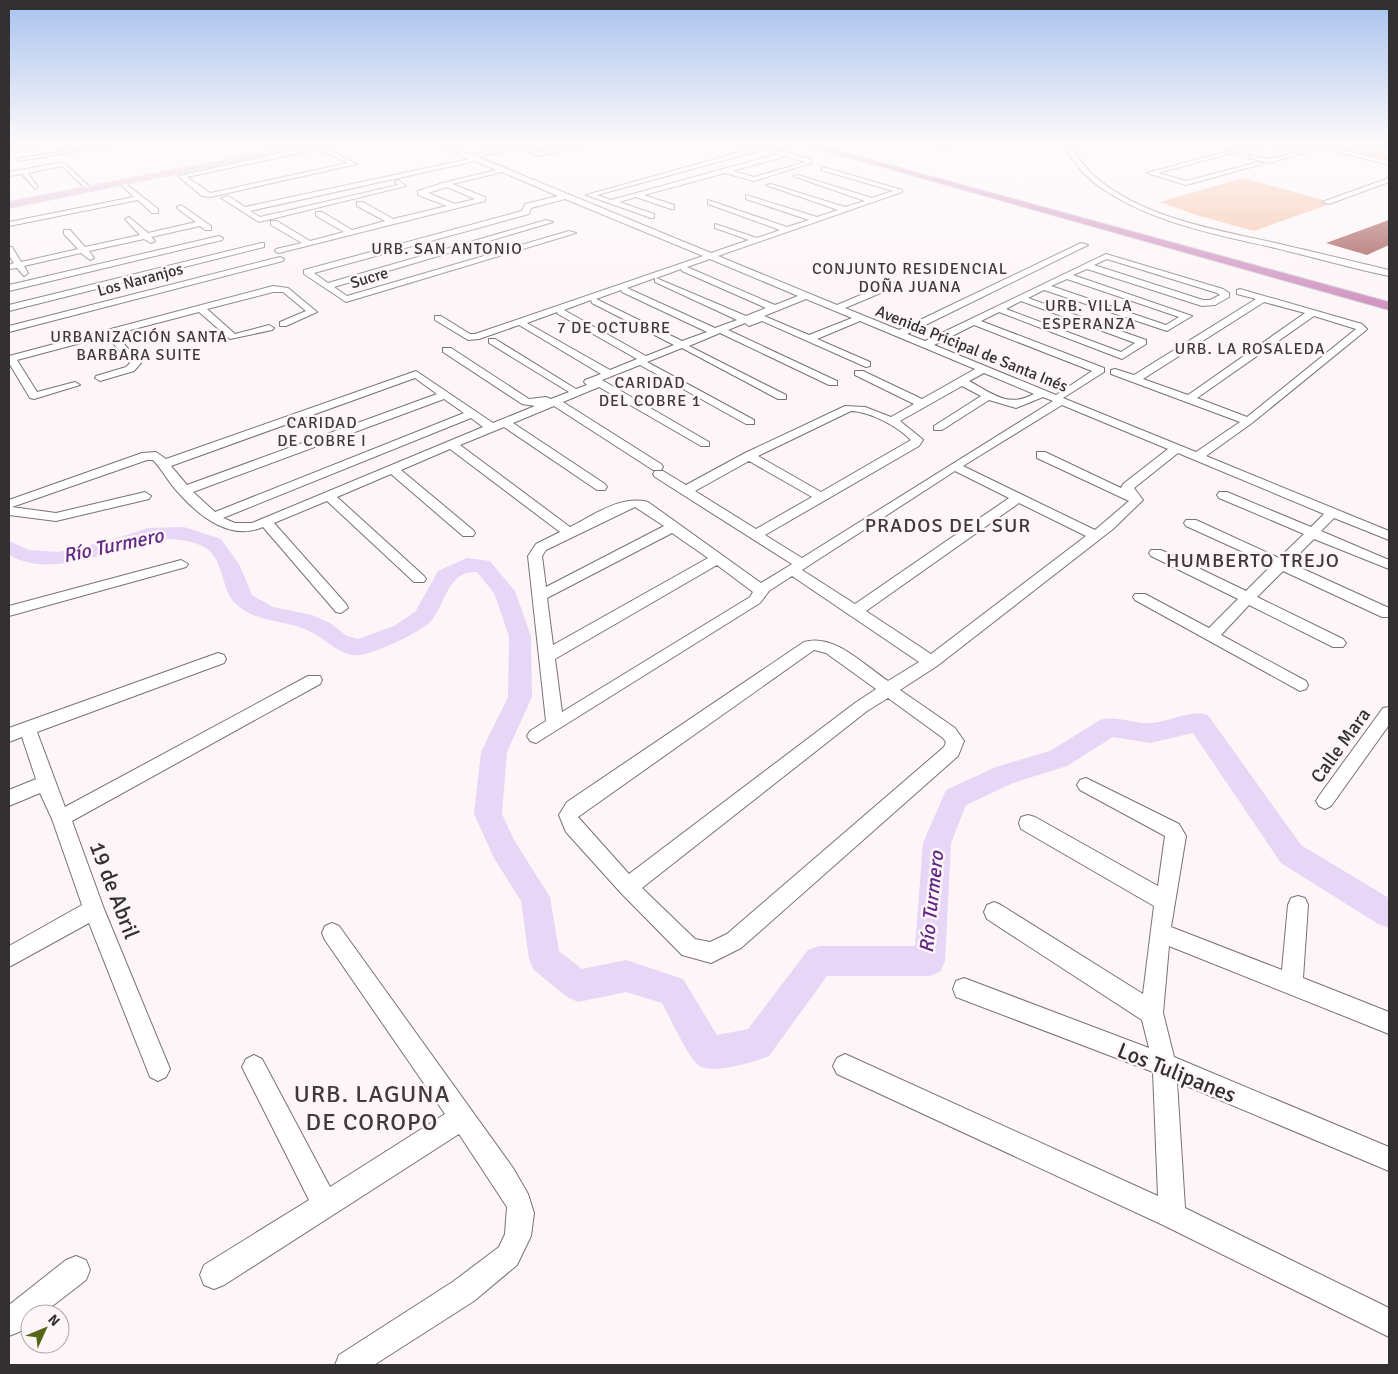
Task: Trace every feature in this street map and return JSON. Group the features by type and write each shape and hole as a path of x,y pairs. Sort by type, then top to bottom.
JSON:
{"highway":[{"path":"1029,206 1389,306"},
{"path":"1053,206 1389,298"}],"main road":[{"path":"13,206 29,210 40,206"}],"street":[{"path":"9,224 29,210 65,206"},
{"path":"149,206 155,211"},
{"path":"237,206 262,220 320,206"},
{"path":"243,210 261,206"},
{"path":"364,206 392,222"},
{"name":"Los Naranjos","path":"9,329 228,272 308,243 453,206"},
{"path":"526,212 525,209 528,206"},
{"name":"Avenida Pricipal de Santa Inés","path":"592,206 836,309 1043,393 1061,398 1176,449 1389,536"},
{"path":"599,209 609,206"},
{"path":"622,206 650,216"},
{"path":"722,206 788,230"},
{"path":"776,206 818,220"},
{"path":"834,206 846,210"},
{"path":"438,318 468,338 476,337 858,206"},
{"path":"1142,206 1166,216 1216,231 1389,267"},
{"path":"1157,206 1198,221 1341,258 1389,273"},
{"path":"9,288 219,238 181,207"},
{"path":"445,208 459,216"},
{"path":"29,210 48,228"},
{"path":"526,212 549,222 326,286 307,272 526,212"},
{"path":"319,214 365,239"},
{"path":"129,219 161,252"},
{"name":"Sucre","path":"326,286 346,299 572,233 549,222"},
{"path":"9,267 202,223"},
{"path":"274,223 308,243"},
{"path":"383,224 396,232"},
{"path":"718,226 756,240"},
{"path":"67,232 98,267"},
{"path":"323,239 337,248"},
{"path":"420,241 462,265"},
{"path":"190,245 237,279"},
{"path":"9,308 261,245"},
{"path":"898,334 1084,245"},
{"path":"9,249 31,283"},
{"path":"925,345 1106,256 1220,290 1226,295 1212,303 1202,302 1087,266"},
{"path":"685,269 774,308"},
{"path":"73,273 110,313"},
{"path":"1045,287 1167,328 1187,316 1067,276"},
{"path":"658,280 744,319"},
{"path":"836,309 892,285"},
{"path":"75,385 34,396 31,395 10,358 273,289 281,289 312,312 283,324"},
{"path":"625,290 713,331"},
{"path":"1197,457 1248,421 1362,329 1359,326 1313,312 1240,292"},
{"path":"684,346 713,331 805,296"},
{"path":"999,309 1122,356 1143,342 1020,298"},
{"path":"1135,379 1264,298"},
{"path":"595,301 782,397"},
{"path":"200,308 233,337 269,328"},
{"path":"561,312 750,422"},
{"path":"1189,400 1313,312"},
{"path":"447,350 528,403 540,402 608,374 762,318 866,364"},
{"path":"808,338 859,318"},
{"path":"536,736 755,600 762,591 798,567 1061,398 1100,370 973,321"},
{"path":"524,324 608,374"},
{"path":"724,332 833,383"},
{"path":"100,378 130,369 136,363 108,333"},
{"path":"492,341 571,389"},
{"path":"9,507 146,456 156,456 176,482 212,517 225,524 239,528 249,528 451,444 556,403 644,362"},
{"path":"892,421 983,369"},
{"path":"1115,372 1248,421"},
{"path":"164,464 416,374 492,428"},
{"path":"859,374 921,403"},
{"path":"961,381 1012,406 1022,405 1043,393"},
{"path":"600,383 705,444"},
{"path":"186,490 444,395"},
{"path":"938,428 989,396"},
{"path":"556,403 757,534 856,611 931,662"},
{"path":"687,490 749,456 849,408 858,408 892,421 917,440 915,444 757,534"},
{"path":"212,517 471,414"},
{"path":"506,422 601,487"},
{"path":"451,444 570,533"},
{"path":"1137,500 1127,487 1176,449"},
{"path":"1040,455 1137,500"},
{"path":"749,456 821,497"},
{"path":"954,466 1095,534"},
{"path":"392,469 468,533"},
{"path":"328,495 419,579"},
{"path":"1223,495 1389,565"},
{"path":"9,507 56,517 145,496"},
{"path":"856,611 1019,497"},
{"path":"628,887 861,707 931,662 1137,500"},
{"path":"555,724 535,556 541,547 625,505 635,503 642,505 762,591"},
{"path":"1210,636 1332,512"},
{"path":"266,522 341,608"},
{"path":"1191,523 1388,612"},
{"path":"540,596 673,527"},
{"path":"1156,554 1338,643"},
{"path":"547,656 717,558"},
{"path":"9,611 181,564"},
{"path":"1140,597 1300,685"},
{"path":"817,644 831,649 888,691 949,733 956,741 952,751 734,941 710,953 689,948 628,887 573,826 568,815 574,808 809,646 817,644"},
{"path":"9,735 218,659"},
{"path":"61,818 314,680"},
{"name":"Calle Mara","path":"1325,801 1386,723"},
{"name":"19 de Abril","path":"28,729 45,783 61,818 94,909 158,1069"},
{"path":"9,798 45,783"},
{"path":"1086,784 1175,833 1176,836 1160,932 1152,1013 1164,1065 1172,1216"},
{"path":"1028,823 1165,902"},
{"path":"1292,985 1298,905"},
{"path":"9,958 94,909"},
{"path":"994,912 1152,1013"},
{"path":"1160,932 1389,1023"},
{"path":"332,933 462,1118 519,1203 521,1224 513,1248 501,1263 464,1291 349,1365"},
{"name":"Los Tulipanes","path":"964,988 1164,1065 1389,1159"},
{"path":"845,1066 1172,1216 1389,1323"},
{"path":"254,1067 325,1205"},
{"path":"214,1275 462,1118"},
{"path":"9,1322 76,1270"}],"shaded area":[{"path":"1171,206 1324,206 1254,231"}],"building":[{"path":"1389,220 1389,245 1367,255 1326,243"}],"waterway":[{"name":"Río Turmero","path":"9,547 25,556 58,558 112,546 148,534 184,533 214,543 229,564 243,599 267,614 304,620 322,628 340,642 359,647 402,631 423,617 445,576 467,565 483,566 504,591 520,636 520,697 494,752 488,814 504,849 535,897 545,959 578,986 626,976 672,990 709,1053 757,1044 819,961 929,961 937,843 955,798 1005,775 1058,759 1109,727 1150,733 1199,722 1291,854 1389,914"}],"district":[{"name":"URB. SAN ANTONIO","path":"447,248"},
{"name":"CONJUNTO RESIDENCIAL DOÑA JUANA","path":"910,277"},
{"name":"URB. VILLA ESPERANZA","path":"1089,314"},
{"name":"7 DE OCTUBRE","path":"614,327"},
{"name":"URBANIZACIÓN SANTA BARBARA SUITE","path":"139,345"},
{"name":"URB. LA ROSALEDA","path":"1250,348"},
{"name":"CARIDAD DEL COBRE 1","path":"650,391"},
{"name":"CARIDAD DE COBRE I","path":"322,431"},
{"name":"PRADOS DEL SUR","path":"948,525"},
{"name":"HUMBERTO TREJO","path":"1253,560"},
{"name":"URB. LAGUNA DE COROPO","path":"372,1108"}]}
